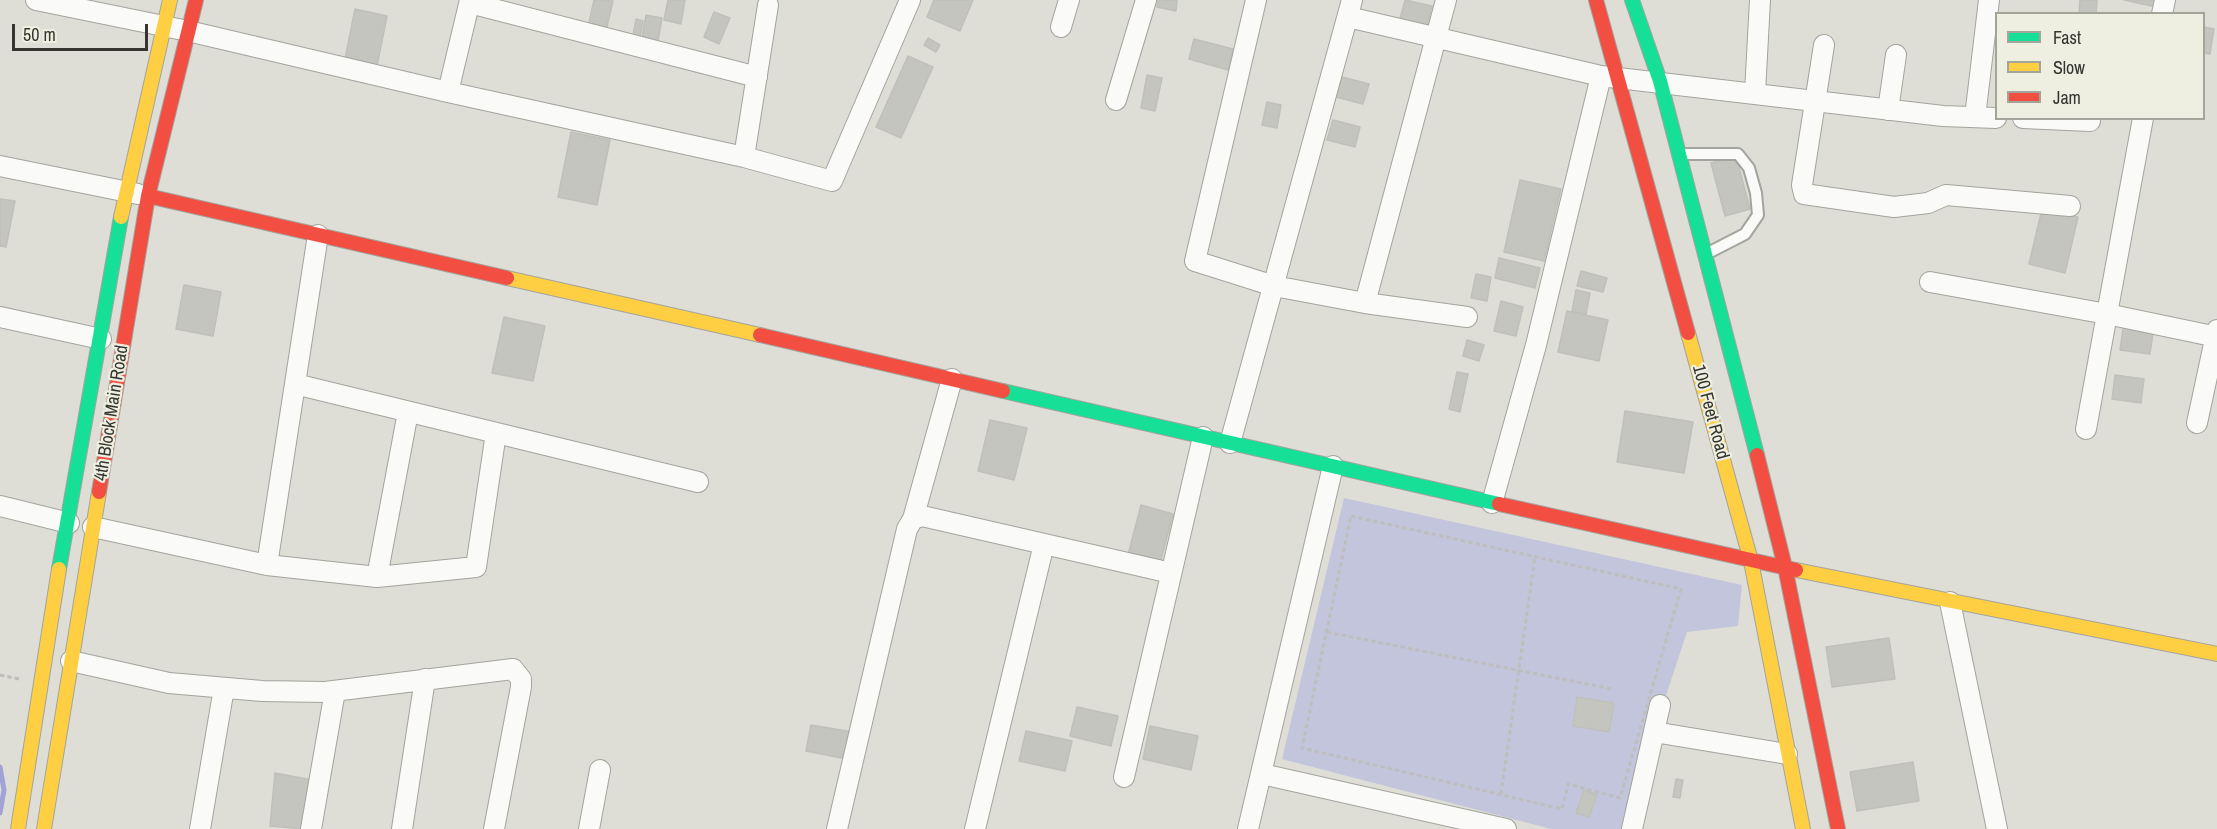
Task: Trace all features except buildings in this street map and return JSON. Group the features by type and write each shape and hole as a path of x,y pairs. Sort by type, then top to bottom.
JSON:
{"street":[{"path":"36,0 188,31 448,92 744,157 832,181 910,0"},
{"name":"4th Block Main Road","path":"18,829 126,190 170,0"},
{"name":"4th Block Main Road","path":"44,829 147,196 196,0"},
{"path":"1061,27 1069,0"},
{"path":"1116,100 1146,0"},
{"path":"1256,0 1195,261 1274,286 1365,303 1467,317"},
{"path":"1365,303 1446,0"},
{"name":"100 Feet Road","path":"1596,0 1608,78 1751,561 1803,829"},
{"name":"100 Feet Road","path":"1632,0 1659,81 1706,254 1785,567 1838,829"},
{"path":"1755,93 1760,0"},
{"path":"1975,117 1991,37 1989,0"},
{"path":"448,92 470,1 757,77"},
{"path":"744,157 768,5"},
{"path":"1230,443 1350,9 1435,38 1608,78 1659,81 1888,110 1995,118"},
{"path":"1824,45 1802,185 1804,194 1894,207 1928,203 1946,195 2070,206"},
{"path":"1888,110 1896,55"},
{"path":"1492,503 1608,78"},
{"path":"2067,120 2090,121"},
{"path":"2085,429 2143,120"},
{"path":"0,166 126,190 1751,561 2217,654"},
{"path":"267,565 318,235"},
{"path":"1930,282 2217,335 2197,423"},
{"path":"0,317 101,339"},
{"path":"837,829 907,529 913,519 952,379"},
{"path":"295,384 698,482"},
{"path":"377,577 408,412"},
{"path":"93,527 267,565 377,577 476,567 496,433"},
{"path":"1124,777 1203,437"},
{"path":"1248,829 1333,466"},
{"path":"0,506 69,523"},
{"path":"913,519 922,516 1171,573"},
{"path":"975,829 1044,544"},
{"path":"1950,602 1997,829"},
{"path":"71,661 169,683 224,688 335,691 513,669 521,678 495,829"},
{"path":"402,829 425,679"},
{"path":"200,829 224,688"},
{"path":"311,829 335,691"},
{"path":"1632,829 1660,705"},
{"path":"1654,732 1787,754"},
{"path":"589,829 600,770"},
{"path":"1262,774 1506,829"}],"lane":[{"path":"1677,154 1738,154 1749,168 1756,193 1758,215 1745,234 1706,254"}],"path":[{"path":"1351,516 1680,589 1620,798 1568,784 1563,808 1302,748 1327,632 1351,516"},
{"path":"1501,794 1535,557"},
{"path":"1327,632 1612,689"}],"shaded area":[{"path":"1344,498 1742,585 1738,626 1687,632 1622,829 1551,829 1282,759"}],"waterway":[{"path":"0,767 4,790 0,813"}],"traffic: fast":[{"path":"1632,0 1660,81 1757,455"},
{"path":"59,569 121,217"},
{"path":"1003,391 1499,504"}],"traffic: slow":[{"path":"121,217 170,0"},
{"path":"507,278 760,335"},
{"path":"1688,333 1751,561 1803,829"},
{"path":"44,829 99,492"},
{"path":"18,829 59,569"},
{"path":"1796,570 2217,654"}],"traffic: jam":[{"path":"99,492 148,196 196,0"},
{"path":"1596,0 1688,333"},
{"path":"148,196 507,278"},
{"path":"760,335 1003,391"},
{"path":"1757,455 1785,567 1838,829"},
{"path":"1499,504 1796,570"}]}
